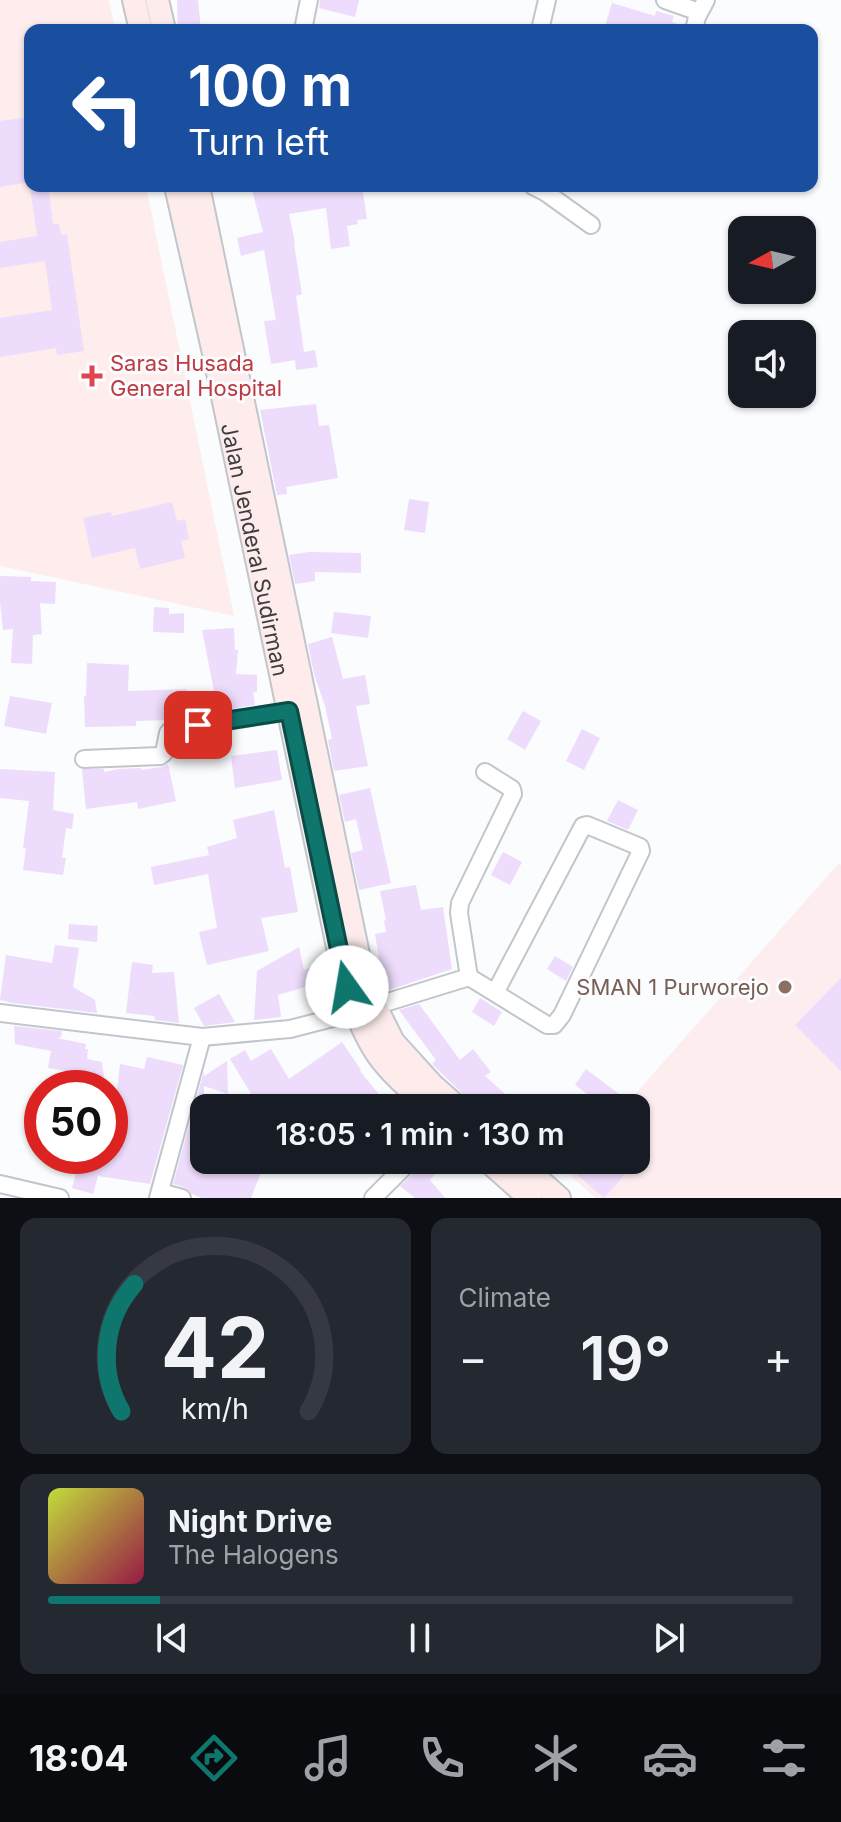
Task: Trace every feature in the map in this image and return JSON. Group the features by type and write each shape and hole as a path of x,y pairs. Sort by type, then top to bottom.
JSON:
{"main road":[{"path":"134,0 140,24"},
{"path":"157,0 163,24"},
{"name":"Jalan Jenderal Sudirman","path":"178,192 218,326"},
{"name":"Jalan Jenderal Sudirman","path":"199,192 218,326 276,607 360,964 365,1009 383,1045"},
{"name":"Jalan Jenderal Sudirman","path":"276,607 289,711 343,971 352,1004 365,1009"},
{"path":"383,1045 387,1066 416,1094"},
{"path":"383,1045 442,1094"},
{"path":"503,1174 530,1198"},
{"path":"532,1174 559,1198"}],"street":[{"path":"304,24 309,0"},
{"path":"541,24 547,0"},
{"path":"665,0 703,6"},
{"path":"545,192 591,225"},
{"path":"84,759 160,756 164,753 171,730 289,711"},
{"path":"469,977 460,903 513,794 512,789 485,772"},
{"path":"0,1013 202,1037 290,1029 469,977 495,993 547,1025 551,1026 562,1015 641,851 640,847 583,826 495,993"},
{"path":"182,1198 159,1195 202,1037"},
{"path":"373,1198 397,1174"},
{"path":"0,1184 60,1198"}],"shaded area":[{"name":"Saras Husada General Hospital","path":"0,0 109,0 114,24 24,24 24,192 147,192 234,616 0,566"},
{"name":"SMAN 1 Purworejo","path":"839,863 841,1198 595,1198 569,1174 650,1174 650,1094 635,1094"}],"building":[{"path":"177,0 198,0 200,24 178,24"},
{"path":"320,0 359,0 355,17 319,8"},
{"path":"612,3 655,16 656,11 674,16 672,22 678,24 606,24"},
{"path":"24,118 24,183 0,187 0,121"},
{"path":"31,192 49,192 53,224 59,224 61,235 67,235 84,351 57,355 56,348 0,357 0,318 52,310 45,261 0,268 0,242 37,236"},
{"path":"253,192 363,192 367,219 347,226 350,246 331,249 326,208 289,214 302,294 296,296 304,352 315,350 318,367 296,370 295,360 271,364 264,321 276,320 264,250 241,256 237,238 263,232"},
{"path":"316,404 319,426 329,425 338,478 286,487 287,494 277,495 260,410"},
{"path":"409,499 429,502 425,533 404,530"},
{"path":"172,502 177,521 185,519 189,539 181,541 185,558 140,569 135,548 92,558 83,518 111,512 112,516"},
{"path":"309,552 361,553 361,573 315,572 315,581 295,584 289,555"},
{"path":"0,576 56,582 55,604 40,603 42,634 33,635 32,664 11,663 13,629 3,630"},
{"path":"154,607 169,608 169,614 184,613 184,633 153,632"},
{"path":"334,612 371,616 368,638 331,633"},
{"path":"234,628 235,650 238,650 236,674 257,675 257,692 253,692 255,705 218,711 202,630"},
{"path":"332,637 343,679 365,675 370,704 356,706 368,766 334,771 328,740 332,739 308,644"},
{"path":"87,663 129,665 128,691 187,689 188,716 136,721 136,726 85,727"},
{"path":"10,696 52,703 46,734 4,726"},
{"path":"523,711 541,721 525,750 507,739"},
{"path":"582,729 600,738 584,770 566,761"},
{"path":"277,750 282,780 235,788 231,756"},
{"path":"168,764 176,801 138,809 137,802 86,809 82,769 104,769 104,772 141,770"},
{"path":"0,769 55,772 53,810 74,814 72,829 66,828 63,875 23,870 29,801 0,798"},
{"path":"370,788 391,883 359,890 351,853 363,850 356,819 345,822 339,795"},
{"path":"618,800 638,810 628,830 607,821"},
{"path":"274,810 285,868 290,867 298,912 261,918 269,951 207,965 199,932 217,928 208,874 154,885 151,867 209,855 207,847 237,838 233,820"},
{"path":"503,852 522,862 510,885 491,875"},
{"path":"416,885 421,910 443,907 452,969 389,990 375,934 386,932 380,891"},
{"path":"69,924 98,926 97,942 68,939"},
{"path":"55,945 79,948 73,987 95,1000 97,1013 0,1000 6,955 52,963"},
{"path":"299,947 304,970 320,965 325,981 278,995 281,1017 254,1020 257,971"},
{"path":"555,956 573,967 566,981 547,969"},
{"path":"132,962 153,965 152,973 174,972 179,1023 126,1013"},
{"path":"841,978 841,1071 795,1025"},
{"path":"219,994 235,1022 204,1026 194,1008"},
{"path":"480,998 502,1012 494,1026 472,1012"},
{"path":"419,1004 460,1060 473,1049 491,1072 485,1076 505,1094 463,1094 432,1064 436,1060 399,1010"},
{"path":"14,1026 62,1031 61,1037 57,1038 86,1044 87,1059 102,1062 103,1070 48,1068 51,1051 15,1044"},
{"path":"342,1042 379,1094 251,1094 230,1059 245,1050 251,1061 271,1049 289,1079"},
{"path":"147,1057 183,1065 150,1184 98,1176 93,1194 72,1188 76,1174 128,1174 128,1070 119,1070 120,1064 144,1069"},
{"path":"227,1061 228,1094 204,1086 204,1094 198,1094 204,1071 204,1076"},
{"path":"586,1069 619,1094 587,1094 575,1085"},
{"path":"190,1122 190,1174 260,1174 251,1198 202,1198 173,1184"},
{"path":"413,1174 435,1174 430,1180 445,1198 415,1198 400,1186"},
{"path":"576,1174 625,1174 604,1198"}],"place":[{"name":"Saras Husada General Hospital","path":"92,376"},
{"name":"SMAN 1 Purworejo","path":"785,987"}],"route":[{"path":"198,725 289,711 347,987"}]}
